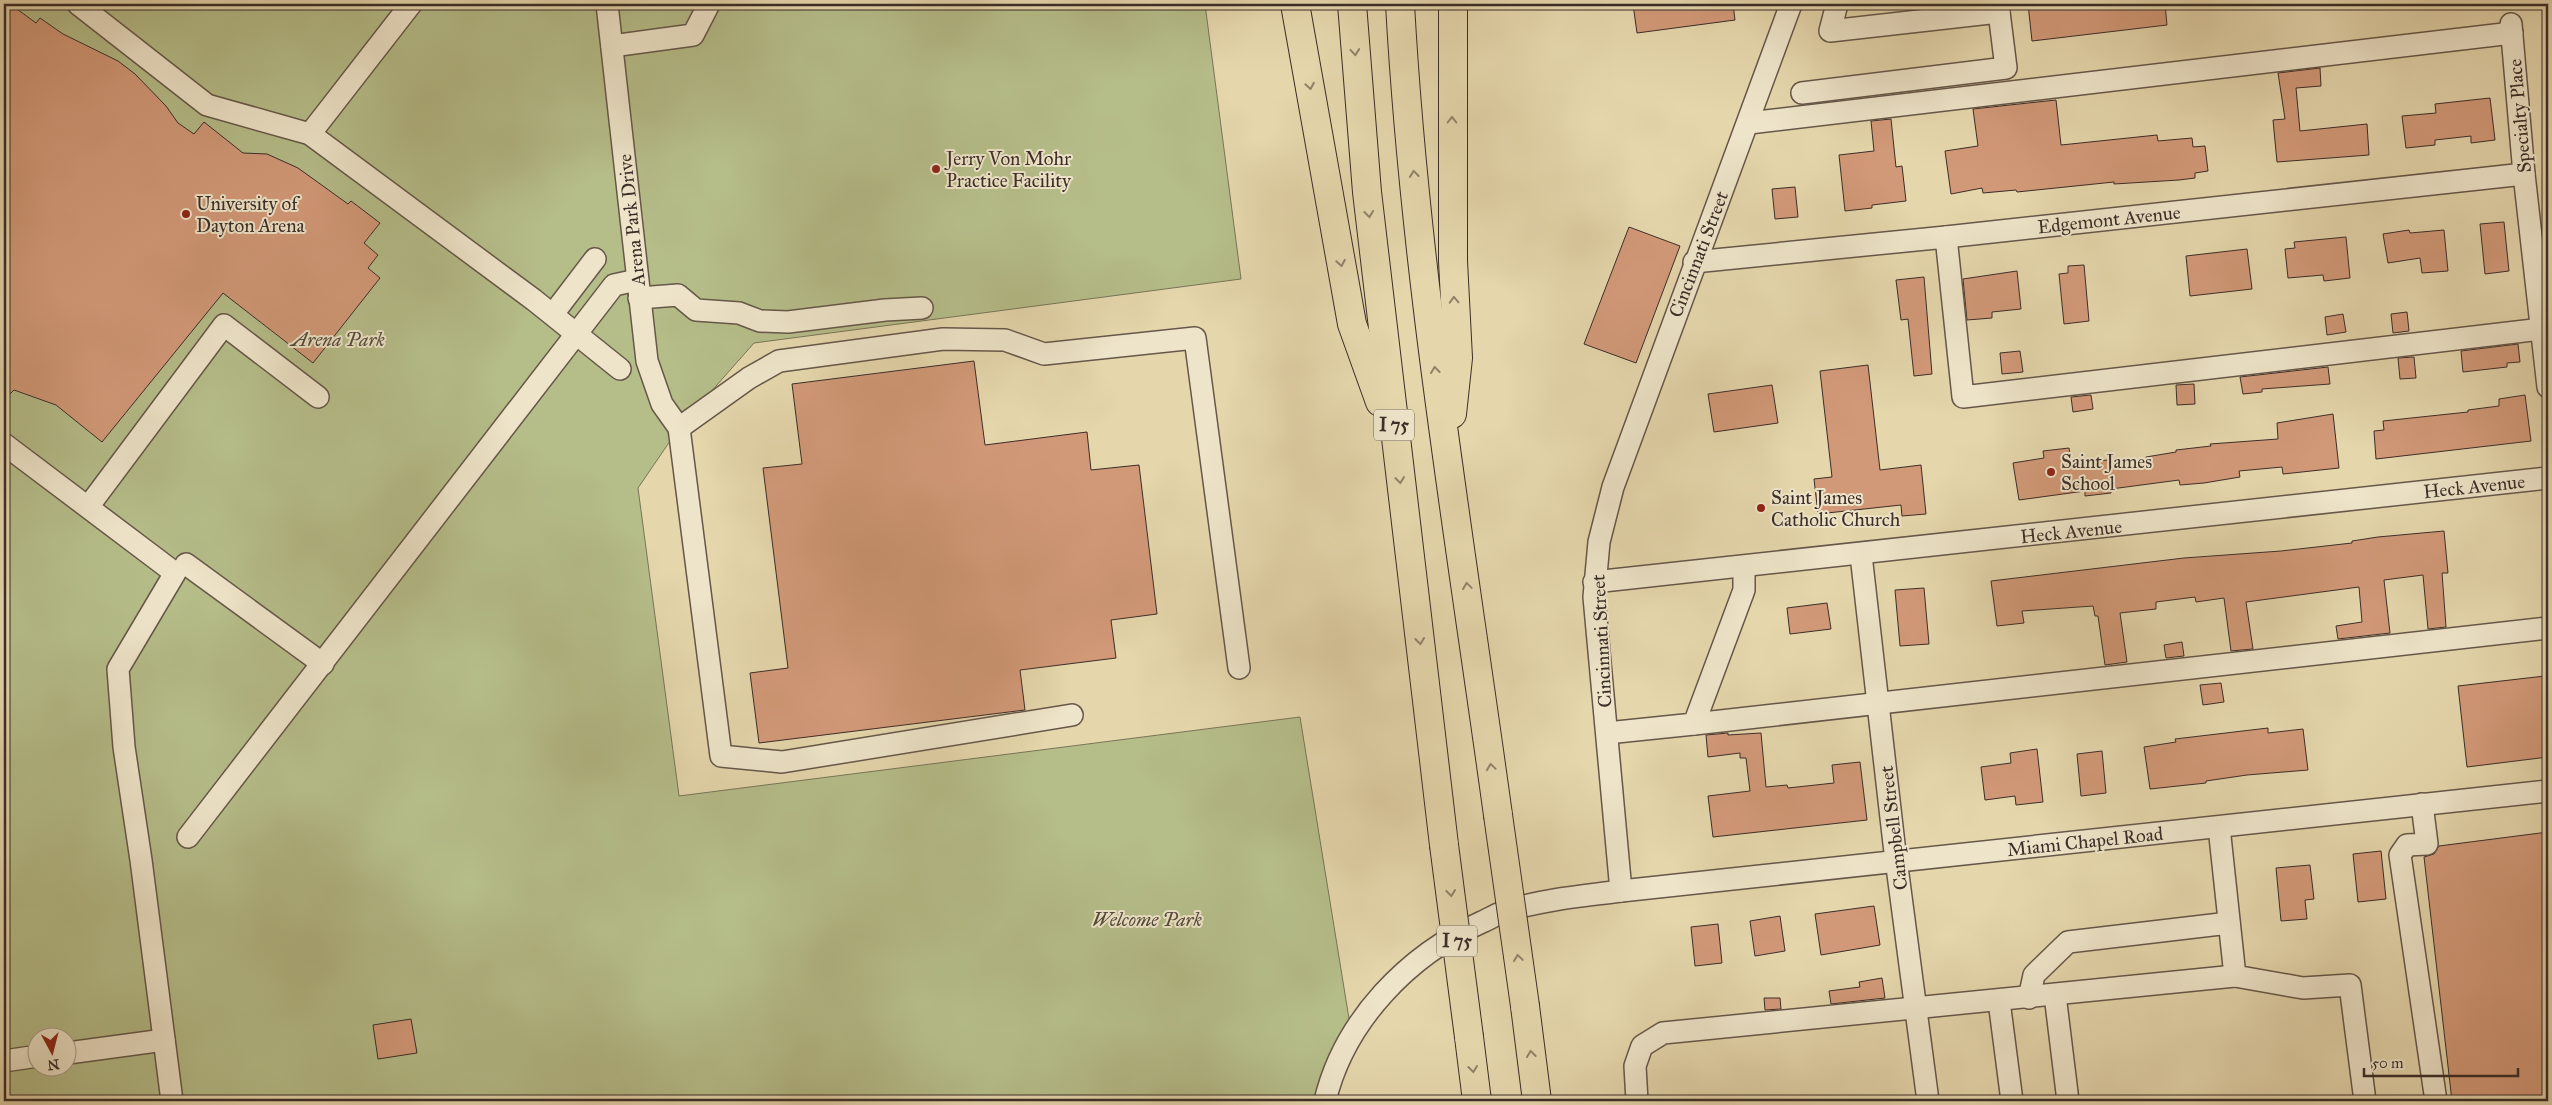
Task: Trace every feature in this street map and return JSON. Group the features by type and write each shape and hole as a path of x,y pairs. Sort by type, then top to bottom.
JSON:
{"highway":[{"path":"1295,4 1352,324 1396,448"},
{"name":"I 75","path":"1352,4 1367,192 1396,448 1477,1101"},
{"name":"I 75","path":"1400,4 1404,75 1423,269 1436,377 1538,1101"},
{"path":"1448,453 1458,358 1453,242 1453,4"}],"street":[{"path":"78,4 207,104 310,134 553,314 620,369"},
{"path":"310,134 411,4"},
{"name":"Arena Park Drive","path":"607,4 647,361 662,404 679,428"},
{"path":"612,46 693,35 708,4"},
{"name":"Cincinnati Street","path":"1621,892 1594,582 1599,542 1613,487 1694,262 1749,123 1791,4"},
{"path":"1802,93 2006,68 1998,8 1830,31 1836,4"},
{"name":"Specialty Place","path":"1749,123 2511,29 2524,174 2548,387"},
{"name":"Edgemont Avenue","path":"1694,262 1946,238 2524,174"},
{"path":"1946,238 1963,397 2542,329"},
{"path":"553,314 595,259"},
{"path":"188,837 324,664 614,284 678,295 696,310 739,313 760,321 779,322 885,310 922,308"},
{"path":"88,507 224,325 318,397"},
{"path":"1072,714 782,762 721,756 679,428 749,378 779,361 943,339 1005,340 1044,354 1194,338 1239,668"},
{"path":"4,444 175,573 118,669 124,747 172,1101"},
{"name":"Heck Avenue","path":"1594,582 1861,555 2548,478"},
{"name":"Campbell Street","path":"1861,555 1897,862 1928,1101"},
{"path":"186,564 324,664"},
{"path":"1694,724 1744,590 1744,567"},
{"path":"1607,733 2548,628"},
{"name":"Miami Chapel Road","path":"1621,892 2548,791"},
{"path":"2422,804 2427,844 2406,845 2400,855 2436,1101"},
{"path":"2219,827 2235,976"},
{"path":"1325,1101 1337,1066 1352,1037 1391,985 1418,960 1459,932 1507,910 1578,896 1621,892"},
{"path":"2029,998 2034,975 2068,942 2229,922"},
{"path":"1637,1101 1635,1066 1642,1046 1664,1033 2235,976 2303,988 2350,985 2364,1101"},
{"path":"2055,995 2068,1101"},
{"path":"1999,1001 2012,1101"},
{"path":"78,1052 164,1040"},
{"path":"4,1061 28,1057"}],"green space":[{"name":"Arena Park","path":"4,4 1205,4 1241,279 754,343 679,428 638,488 679,796 1300,717 1352,1037 1325,1101 4,1101"}],"building":[{"name":"University of Dayton Arena","path":"4,4 10,4 36,23 40,18 63,34 118,61 135,74 166,106 178,123 194,134 204,122 243,153 267,154 298,168 348,204 351,201 380,223 364,243 378,255 368,268 380,278 313,363 223,293 102,442 56,405 14,390 4,400"},
{"path":"1633,4 1733,4 1735,20 1637,33"},
{"path":"2028,4 2165,4 2167,25 2032,41"},
{"path":"2320,68 2321,86 2296,88 2300,131 2367,124 2369,155 2277,162 2273,120 2285,119 2278,73"},
{"path":"2490,98 2495,140 2471,143 2471,136 2435,140 2435,145 2406,148 2402,116 2436,113 2435,104"},
{"path":"2056,100 2061,145 2157,135 2158,141 2192,138 2193,147 2205,146 2208,171 2195,173 2195,178 2179,180 2114,184 2114,182 2017,192 2016,190 1983,193 1982,188 1951,194 1945,151 1978,146 1973,109"},
{"path":"1891,119 1896,167 1902,166 1906,201 1872,205 1872,208 1845,211 1839,155 1874,151 1871,121"},
{"path":"1795,187 1798,217 1775,219 1772,189"},
{"path":"2504,222 2509,271 2485,274 2480,224"},
{"path":"1629,227 1680,246 1636,363 1584,344"},
{"path":"2409,230 2410,233 2444,230 2448,271 2422,273 2420,258 2388,263 2383,234"},
{"path":"2346,237 2350,278 2324,281 2323,275 2288,278 2285,249 2295,248 2294,242"},
{"path":"2247,249 2252,289 2190,296 2186,256"},
{"path":"2084,265 2089,321 2064,324 2059,274 2068,273 2068,266"},
{"path":"2017,271 2021,309 1992,312 1992,318 1967,320 1963,279"},
{"path":"1924,277 1932,374 1914,376 1908,319 1901,320 1896,280"},
{"path":"2407,312 2409,331 2393,333 2391,314"},
{"path":"2343,314 2346,332 2327,335 2325,317"},
{"path":"2518,344 2520,362 2507,363 2507,367 2463,372 2461,351"},
{"path":"2020,351 2023,372 2002,374 2000,353"},
{"path":"2414,357 2416,378 2400,379 2398,358"},
{"path":"974,361 985,445 1087,432 1091,470 1139,465 1157,614 1111,620 1116,658 1020,670 1025,710 759,743 750,673 788,668 763,468 802,464 792,384"},
{"path":"1868,365 1880,470 1921,465 1926,514 1902,516 1901,505 1818,514 1814,479 1832,477 1820,371"},
{"path":"2328,367 2330,384 2262,389 2262,392 2243,394 2240,377"},
{"path":"2194,384 2195,404 2177,405 2176,385"},
{"path":"1772,385 1778,423 1714,432 1708,394"},
{"path":"2091,395 2093,409 2073,412 2071,397"},
{"path":"2525,395 2531,441 2376,459 2374,431 2384,430 2383,421 2468,412 2468,410 2499,406 2499,399"},
{"path":"2333,414 2339,468 2283,474 2282,467 2239,471 2240,477 2204,483 2180,485 2179,480 2111,489 2111,493 2085,496 2085,491 2019,500 2013,463 2044,458 2043,451 2069,448 2072,463 2108,460 2108,464 2147,459 2146,457 2176,452 2176,450 2211,446 2210,444 2278,439 2277,423"},
{"path":"2444,531 2448,573 2442,573 2446,627 2428,629 2423,575 2384,580 2390,633 2338,639 2336,626 2362,622 2359,587 2246,602 2253,649 2231,651 2224,598 2196,602 2195,597 2156,602 2156,609 2120,613 2127,662 2105,665 2098,616 2095,616 2093,606 2022,611 2024,623 1997,626 1991,581 2184,558 2281,551 2352,543 2352,541 2378,537"},
{"path":"1924,588 1929,644 1900,646 1895,590"},
{"path":"1827,603 1831,629 1790,634 1787,608"},
{"path":"2182,642 2184,656 2166,658 2164,645"},
{"path":"2545,676 2548,704 2548,757 2467,767 2458,686"},
{"path":"2221,683 2224,702 2203,705 2200,685"},
{"path":"2268,728 2268,733 2303,729 2308,770 2247,775 2206,781 2206,783 2150,789 2144,747 2176,742 2175,739"},
{"path":"1728,733 1728,735 1761,733 1766,787 1787,785 1788,788 1834,783 1832,765 1860,762 1867,820 1713,837 1708,796 1750,791 1746,758 1740,758 1740,753 1708,757 1706,735"},
{"path":"2037,749 2043,802 2016,805 2015,796 1985,800 1981,767 2011,763 2010,753"},
{"path":"2102,751 2106,793 2081,796 2077,754"},
{"path":"2548,832 2548,1101 2452,1101 2424,857 2434,854 2439,846"},
{"path":"2381,851 2386,899 2358,902 2353,854"},
{"path":"2310,865 2314,899 2305,900 2307,919 2281,921 2276,868"},
{"path":"1874,906 1880,945 1821,955 1815,914"},
{"path":"1780,916 1785,951 1755,956 1750,921"},
{"path":"1718,924 1722,963 1695,966 1691,927"},
{"path":"1882,978 1885,998 1831,1004 1829,991 1860,987 1859,982"},
{"path":"1764,998 1780,998 1781,1009 1765,1010"},
{"path":"411,1019 417,1053 378,1059 373,1025"}],"place":[{"name":"Jerry Von Mohr Practice Facility","path":"936,169"},
{"name":"University of Dayton Arena","path":"186,214"},
{"name":"Saint James School","path":"2051,472"},
{"name":"Saint James Catholic Church","path":"1761,508"}],"park label":[{"name":"Welcome Park","path":"1147,919"}]}
